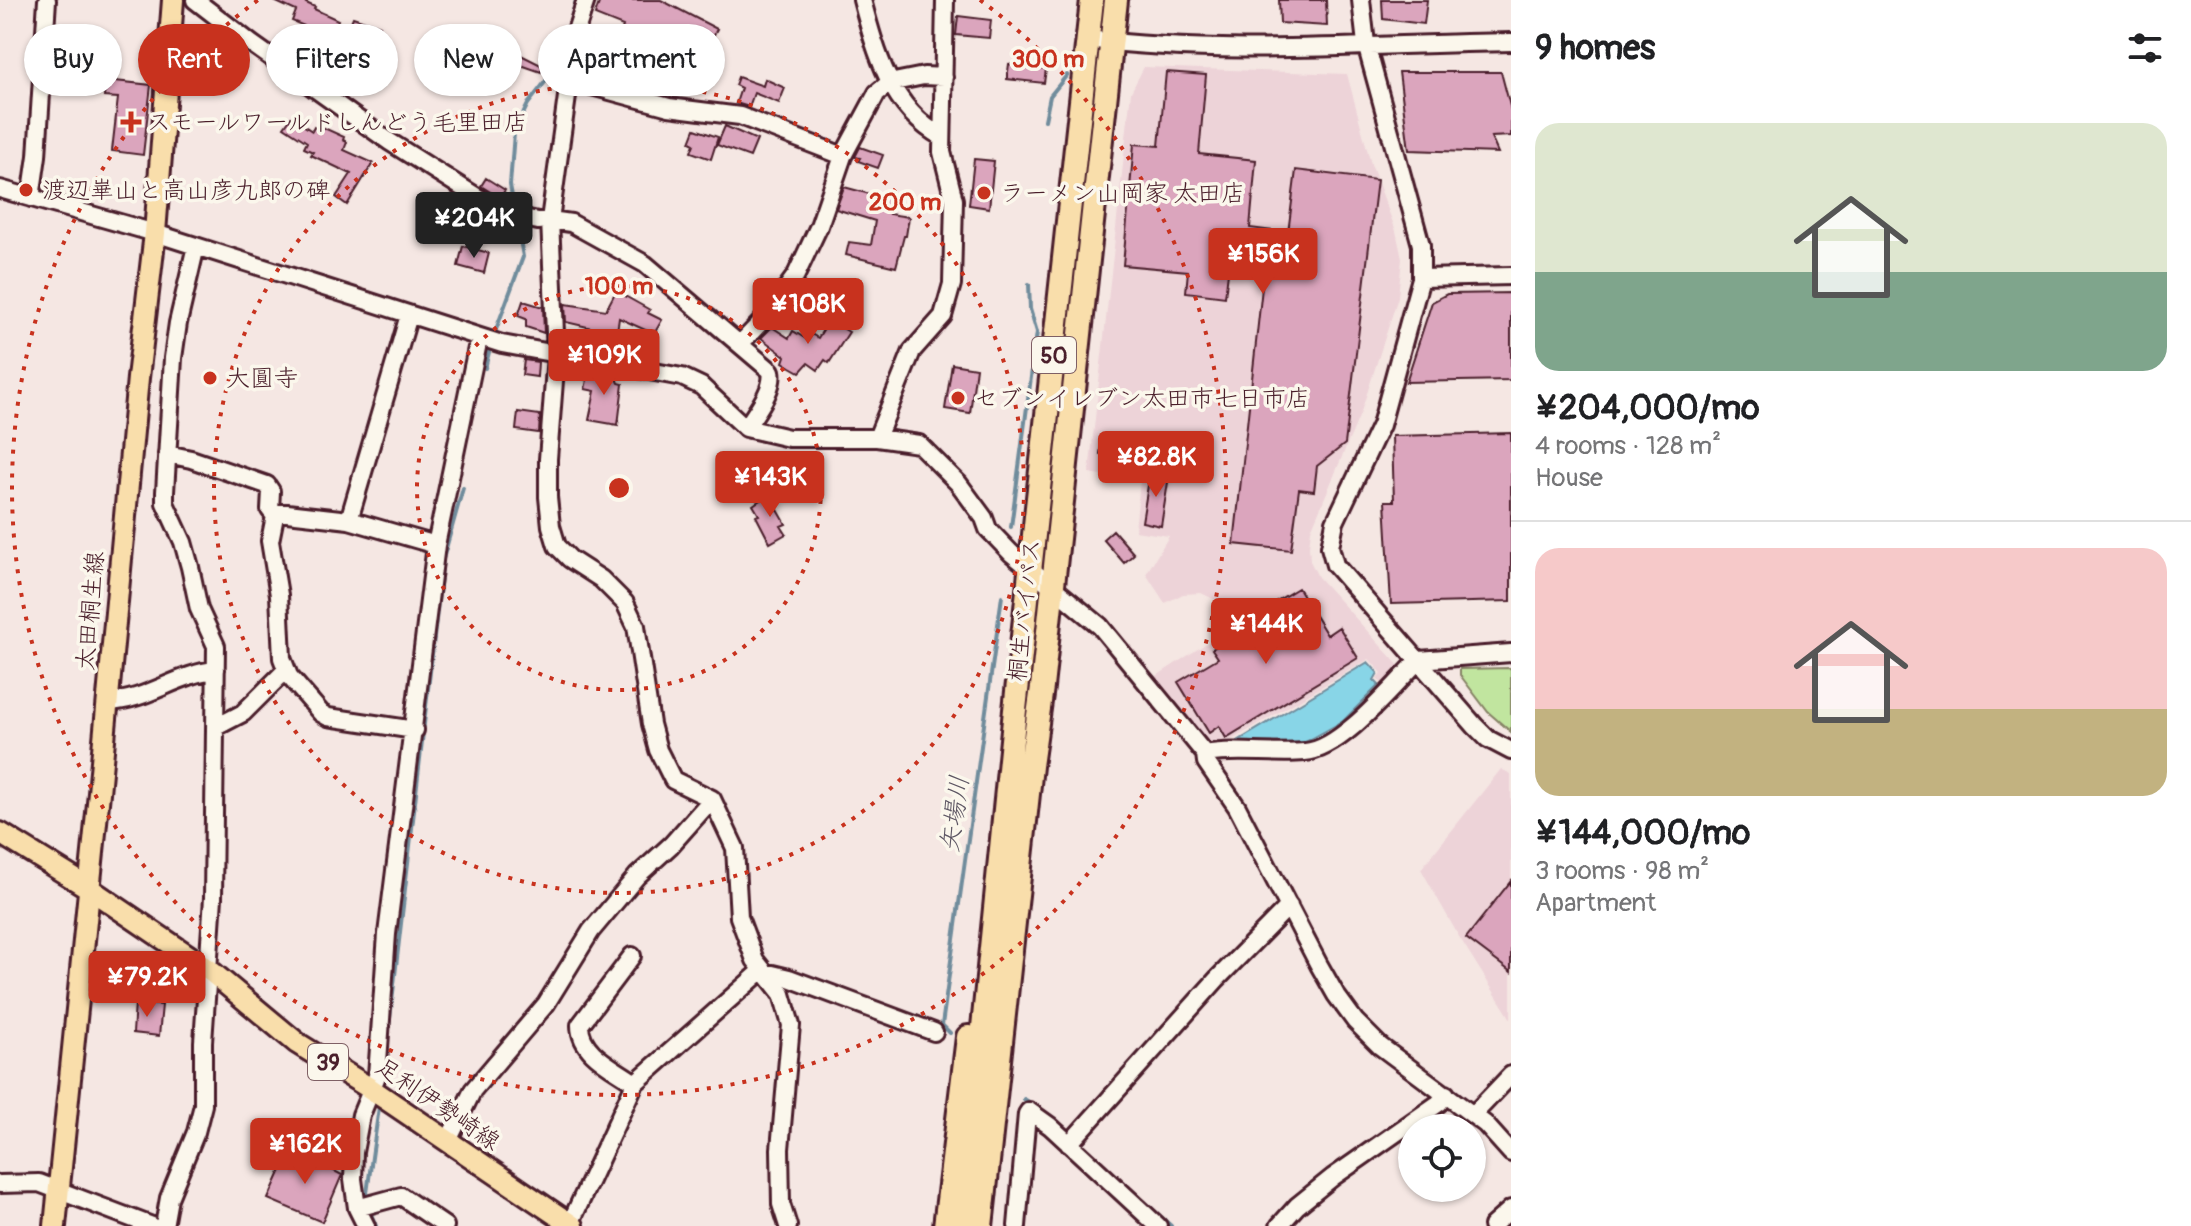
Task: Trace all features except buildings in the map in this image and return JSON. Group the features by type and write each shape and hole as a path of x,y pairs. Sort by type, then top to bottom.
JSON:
{"highway":[{"name":"桐生バイパス","path":"981,1226 982,1134 1015,710 1092,0"},
{"name":"桐生バイパス","path":"963,1226 982,1134 1042,687 1116,0"},
{"name":"50","path":"993,1226 1043,785 1042,687"},
{"name":"50","path":"945,1226 997,766 1015,710"}],"main road":[{"name":"太田桐生線","path":"55,1226 155,233 173,0"},
{"name":"足利伊勢崎線","path":"0,833 90,888 208,969 297,1043 371,1089 571,1225"}],"street":[{"path":"195,0 390,142 504,214 530,220 571,223 645,264 771,371 773,377 746,428"},
{"path":"578,24 586,0"},
{"path":"862,0 889,83 919,122 942,137"},
{"path":"877,438 912,351 934,327 949,302 952,284 954,200 942,152 945,0"},
{"path":"1361,0 1366,44 1421,245 1421,278 1381,425 1335,522 1330,547 1335,565 1488,739 1511,751"},
{"path":"31,198 47,1"},
{"path":"1088,39 1152,46 1511,42"},
{"path":"740,344 765,318 796,275 815,235 843,156 877,93 889,83 924,76 944,77"},
{"path":"567,96 550,220 556,355 548,497 551,526 557,546 570,559 601,579 625,603 636,626 658,750 673,780 712,799 735,848 739,917 748,946 782,994 791,1025 780,1149 781,1204 788,1226"},
{"path":"628,96 669,107 740,116 843,156"},
{"path":"0,189 155,233 489,340 682,377 701,386 746,428 789,438 877,438 919,444 959,484 984,518 988,529 1030,571 1100,626 1205,754 1206,762 1237,807 1336,995 1367,1035 1472,1114"},
{"path":"164,1226 169,1198 203,1105 203,1042 213,898 216,646 199,609 183,542 165,503 173,358 196,246"},
{"path":"1421,278 1511,276"},
{"path":"349,520 409,315"},
{"path":"366,1226 357,1208 353,1179 354,1152 361,1115 377,1076 387,934 436,545 489,340"},
{"path":"167,454 267,485 271,491 270,510 275,516 271,554 279,595 282,658 286,670 321,713 328,717 415,730"},
{"path":"275,516 287,513 349,520 436,545"},
{"path":"1205,754 1226,750 1308,752 1327,744 1358,723 1419,660 1511,653"},
{"path":"108,702 135,696 203,671 216,670"},
{"path":"216,727 243,713 286,670"},
{"path":"448,1141 473,1090 546,1004 591,931 637,876 671,845 712,799"},
{"path":"1069,1144 1217,979 1289,906"},
{"path":"632,956 580,1025 580,1033 590,1051 635,1083"},
{"path":"571,1225 635,1083 757,975 764,972 789,978 934,1032"},
{"path":"1474,1114 1511,1075"},
{"path":"1279,1226 1309,1196 1439,1103 1446,1094"},
{"path":"1017,1226 1029,1111 1158,1226"},
{"path":"1486,1128 1511,1153"},
{"path":"0,1184 39,1183 152,1226"},
{"path":"357,1208 401,1196 445,1226"},
{"path":"1492,1226 1511,1209"}],"shaded area":[{"path":"1144,67 1347,74 1371,164 1396,231 1402,259 1398,297 1361,412 1311,530 1309,546 1310,561 1318,577 1401,668 1384,685 1377,679 1382,673 1369,659 1230,741 1208,745 1152,679 1239,622 1239,611 1201,593 1183,594 1165,603 1146,574 1169,536 1135,531 1140,481 1089,473 1131,92"},
{"path":"1501,769 1511,774 1511,1019 1421,869"}],"green space":[{"path":"1511,668 1511,732 1488,712 1460,675 1460,669"}],"water":[{"path":"1368,662 1378,673 1374,680 1379,685 1342,722 1304,743 1236,742"}],"waterway":[{"path":"515,213 510,185 514,133 528,104 559,64 576,0"},
{"name":"矢場川","path":"1045,120 1050,96 1067,75"},
{"path":"494,335 523,257 517,222"},
{"path":"129,234 142,238"},
{"path":"178,249 189,252"},
{"name":"矢場川","path":"1011,527 1037,332 1030,309 1029,284"},
{"path":"317,293 399,319"},
{"path":"412,324 470,342"},
{"path":"485,368 491,344"},
{"path":"388,1036 443,559 463,488"},
{"name":"矢場川","path":"950,1033 942,1025 1002,596"},
{"name":"矢場川","path":"1024,1099 1036,1106"},
{"path":"367,1193 379,1107"},
{"name":"矢場川","path":"1094,1156 1171,1226"},
{"path":"371,1214 376,1226"}],"place":[{"name":"スモールワールドしんどう毛里田店","path":"131,122"},
{"name":"渡辺崋山と高山彦九郎の碑","path":"26,190"},
{"name":"ラーメン山岡家 太田店","path":"984,193"},
{"name":"大圓寺","path":"210,378"},
{"name":"セブンイレブン太田市七日市店","path":"958,398"}]}
